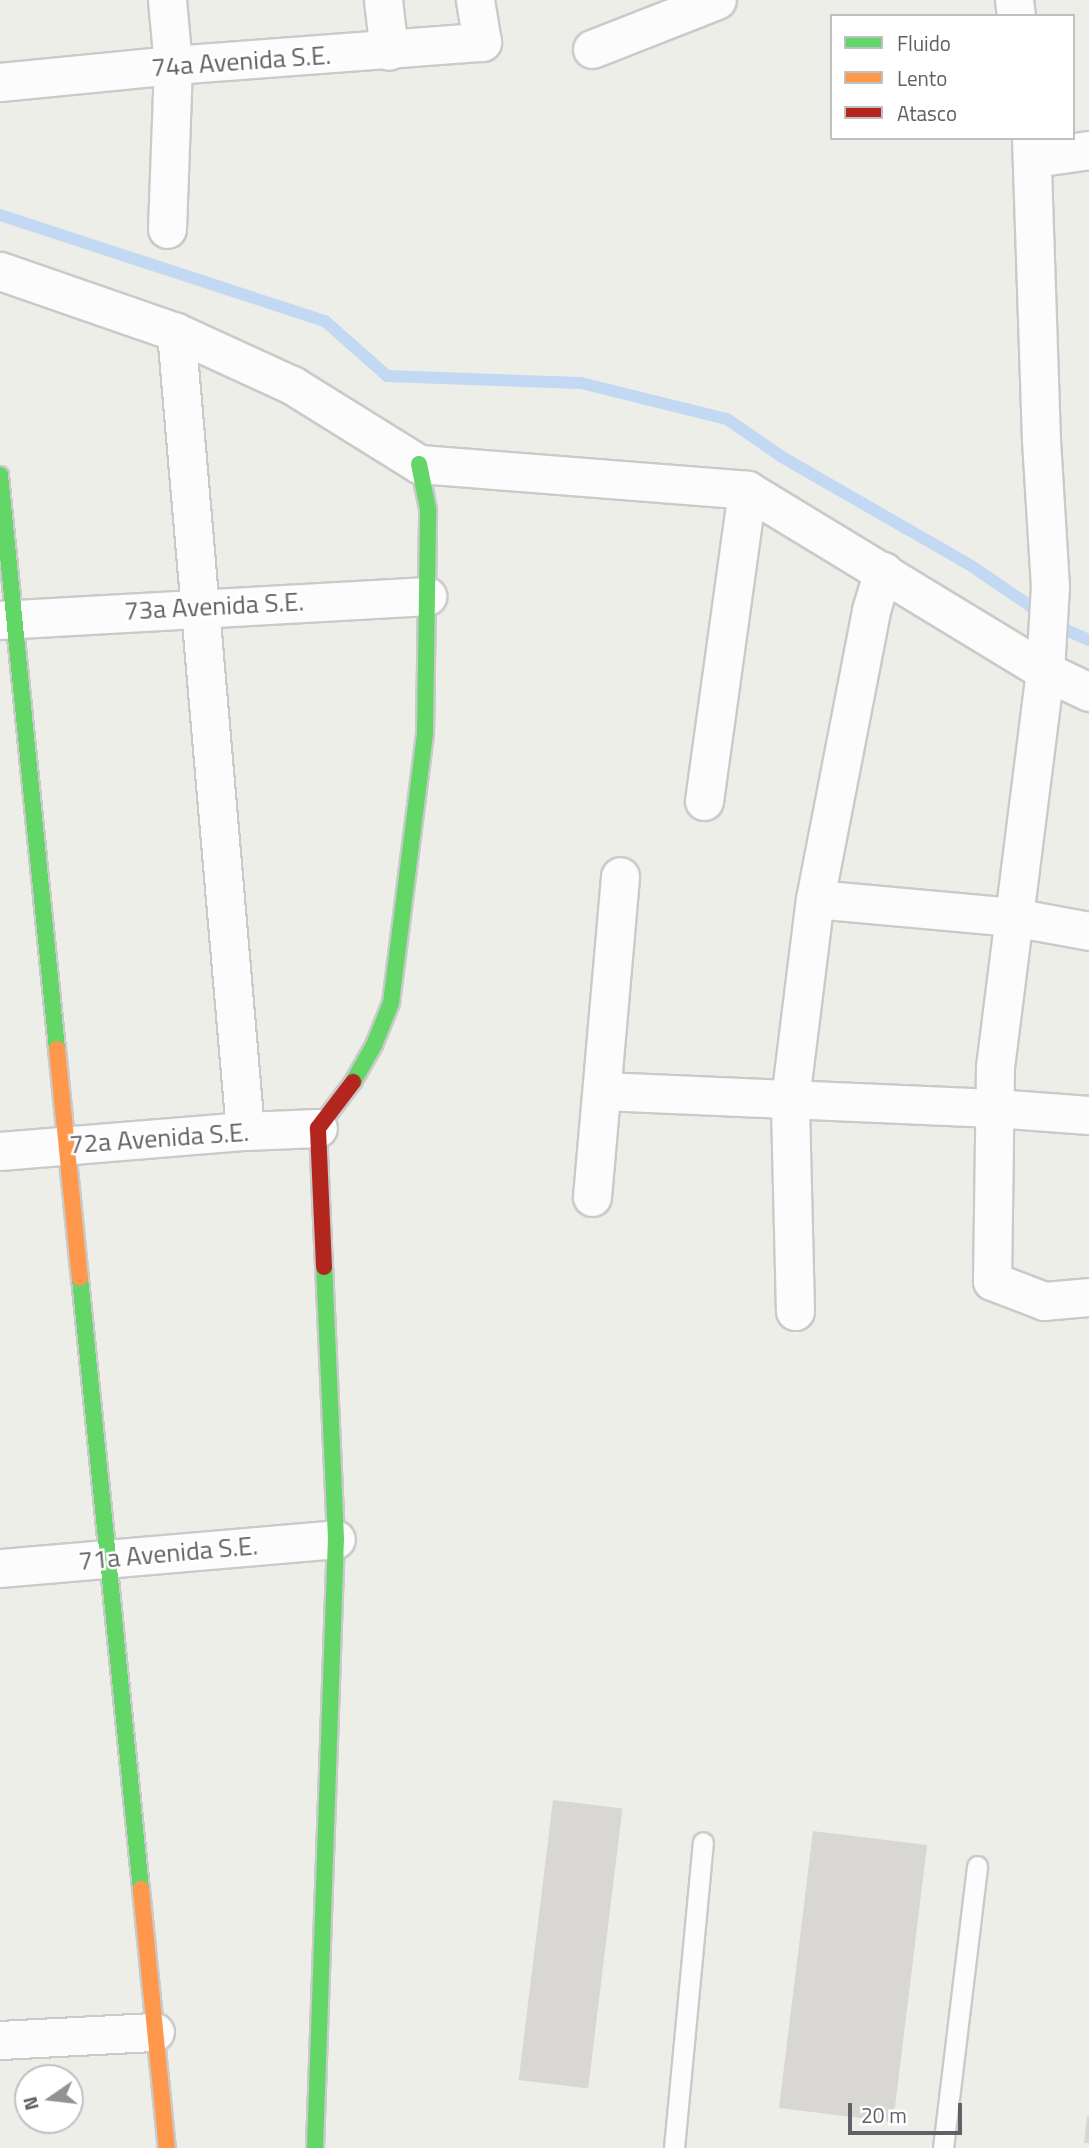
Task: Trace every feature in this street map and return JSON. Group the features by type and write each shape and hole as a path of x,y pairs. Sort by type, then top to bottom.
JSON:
{"street":[{"path":"167,0 173,65 167,229"},
{"path":"383,0 389,51"},
{"name":"74a Avenida S.E.","path":"0,82 173,65 482,42 475,0"},
{"path":"592,49 717,0"},
{"path":"1089,150 1032,148 1041,440 1050,586 1045,671 995,1068 992,1281 1044,1301 1089,1297"},
{"path":"0,271 176,332 292,386 419,464 747,489 1045,671 1089,692"},
{"path":"176,332 202,606 245,1131"},
{"path":"315,2148 336,1539 318,1128 354,1081 374,1045 391,1003 425,735 428,509 419,464"},
{"path":"0,475 7,619 67,1144 167,2148"},
{"path":"704,801 747,489"},
{"path":"795,1311 790,1099 814,899 871,610 883,571"},
{"name":"73a Avenida S.E.","path":"7,619 202,606 427,596"},
{"path":"592,1198 620,876"},
{"path":"814,899 1013,917 1089,932"},
{"path":"603,1091 994,1108 1089,1115"},
{"name":"72a Avenida S.E.","path":"0,1151 245,1131 318,1128"},
{"name":"71a Avenida S.E.","path":"0,1568 336,1539"},
{"path":"0,2040 155,2032"}],"lane":[{"path":"674,2148 703,1842"},
{"path":"943,2148 978,1866"}],"building":[{"path":"553,1800 622,1809 588,2088 519,2080"},
{"path":"813,1831 927,1845 893,2122 779,2108"},
{"path":"1087,2116 1089,2143 1084,2143"}],"waterway":[{"path":"0,215 325,321 387,376 581,383 727,419 782,457 973,567 1064,629 1089,640"}],"traffic: fast":[{"path":"353,1082 374,1045 391,1003 425,735 428,509 419,464"},
{"path":"0,475 57,1049"},
{"path":"315,2148 336,1539 324,1267"},
{"path":"80,1278 141,1889"}],"traffic: slow":[{"path":"57,1049 80,1278"},
{"path":"141,1889 167,2148"}],"traffic: jam":[{"path":"324,1267 318,1128 353,1082"}]}
